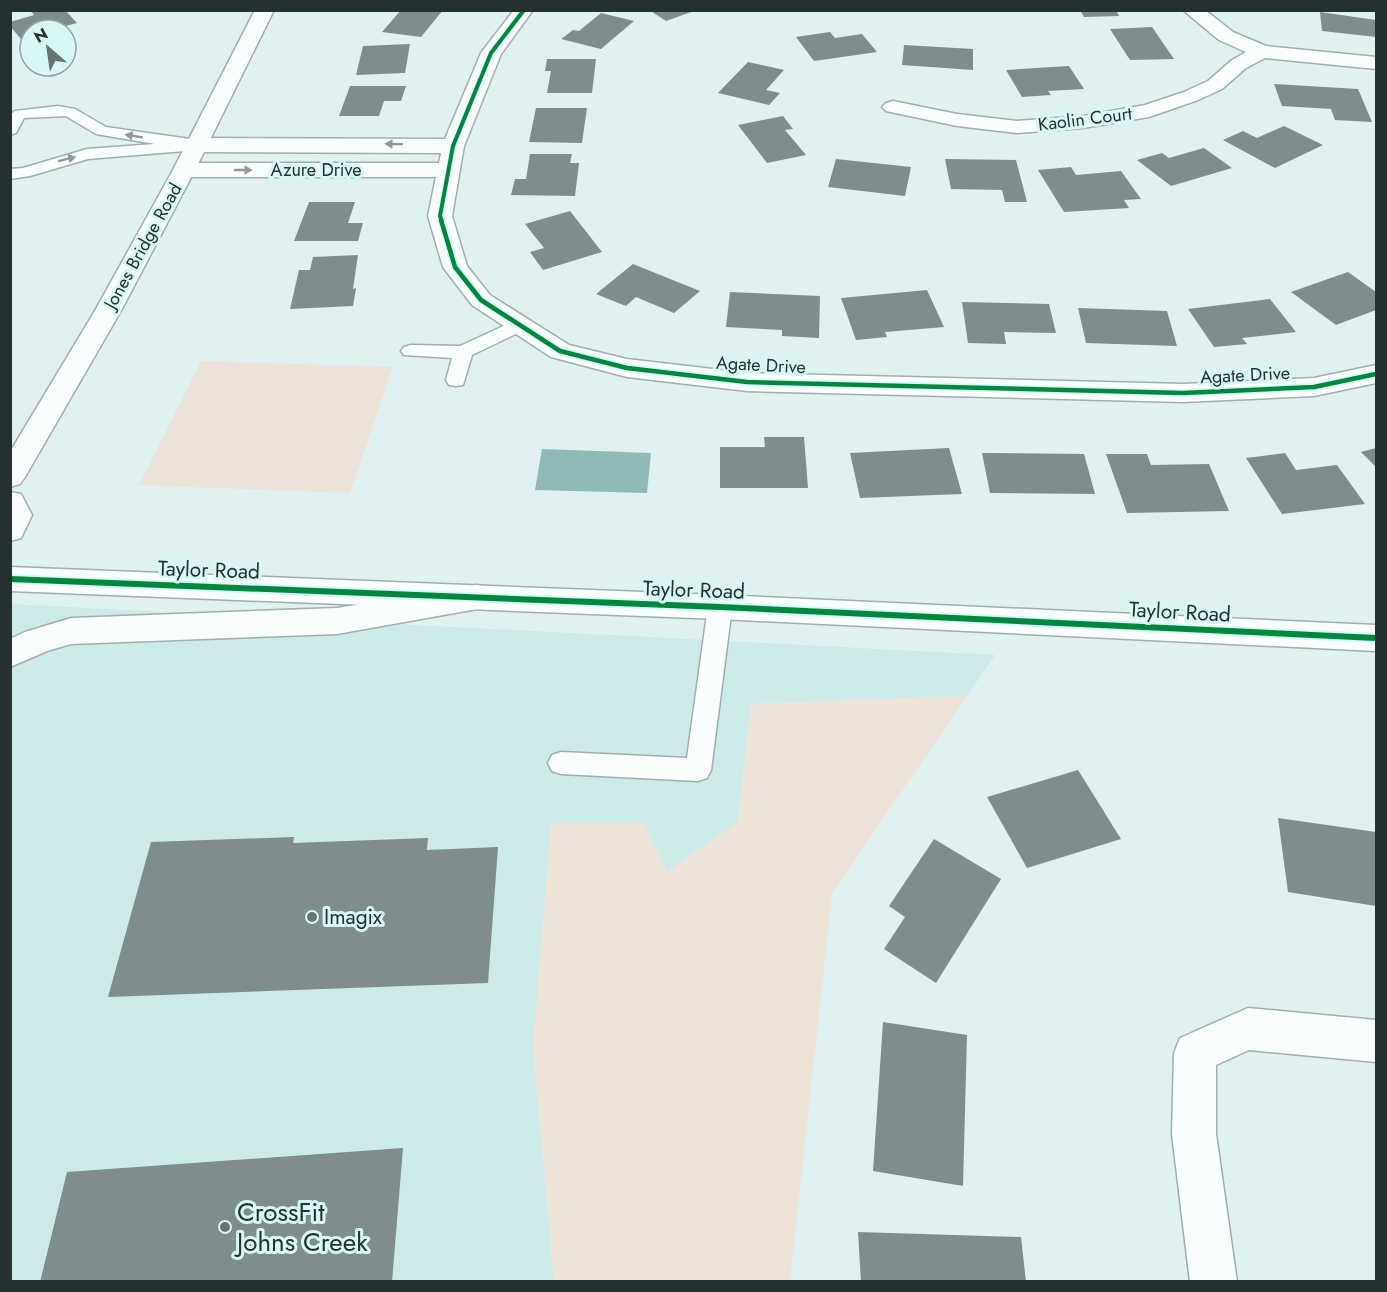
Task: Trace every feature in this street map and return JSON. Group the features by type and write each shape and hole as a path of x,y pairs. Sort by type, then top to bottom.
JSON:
{"street":[{"name":"Jones Bridge Road","path":"10,477 109,309 184,170 265,10"},
{"name":"Agate Drive","path":"524,10 491,53 451,158 440,216 455,267 481,300 560,351 627,369 747,382 1183,393 1314,387 1377,374"},
{"path":"1192,10 1226,36 1262,52 1377,63"},
{"name":"Kaolin Court","path":"893,107 957,120 1017,127 1083,122 1149,111 1191,96 1215,85 1239,64 1262,52"},
{"name":"Azure Drive","path":"197,145 451,158"},
{"name":"Azure Drive","path":"184,170 451,158"},
{"path":"10,502 17,515 10,530"},
{"name":"Taylor Road","path":"10,579 720,607 1377,638"},
{"path":"10,654 37,641 70,631 337,621 477,597"},
{"path":"1214,1281 1194,1134 1194,1053 1248,1029 1377,1041"}],"lane":[{"path":"10,130 20,114 58,111 70,112 102,131 197,145"},
{"path":"10,174 24,173 87,154 197,145"},
{"path":"411,351 463,352 519,325"},
{"path":"456,380 463,352"},
{"path":"561,763 698,770 720,607"}],"shaded area":[{"path":"201,361 393,367 350,493 139,485"},
{"path":"542,449 651,453 647,493 535,490"},
{"path":"10,604 995,655 967,696 751,704 738,822 666,873 533,1045 554,1281 11,1281"},
{"path":"967,696 832,893 790,1281 554,1281 533,1045 551,823 643,823 667,872 738,822 751,704"}],"building":[{"path":"30,10 65,10 72,18 24,18 34,15"},
{"path":"401,10 443,10 421,37 382,32"},
{"path":"649,10 694,10 694,11 666,21"},
{"path":"1080,10 1116,10 1119,16 1084,17"},
{"path":"1320,12 1376,20 1376,37 1322,31"},
{"path":"601,13 634,21 601,49 561,39 573,30 579,31"},
{"path":"18,20 18,35 10,26 10,22"},
{"path":"1152,27 1174,59 1130,60 1110,29"},
{"path":"830,32 835,38 862,34 877,52 814,61 796,37"},
{"path":"410,44 405,73 356,75 363,46"},
{"path":"904,45 973,49 973,70 902,65"},
{"path":"547,59 596,59 592,93 547,93 551,71 545,71"},
{"path":"748,62 784,70 766,90 780,93 769,105 718,93"},
{"path":"1069,66 1084,89 1048,91 1051,95 1022,97 1006,70"},
{"path":"1274,84 1358,89 1372,122 1335,120 1331,109 1282,106"},
{"path":"350,86 406,86 401,101 384,101 379,116 339,116"},
{"path":"536,108 587,108 582,143 529,142"},
{"path":"783,116 793,129 785,130 806,155 767,163 738,125"},
{"path":"1284,126 1323,145 1275,168 1223,140 1243,131 1257,138"},
{"path":"1204,148 1232,168 1171,186 1137,160 1162,153 1169,158"},
{"path":"530,154 572,154 570,163 579,163 575,196 511,195 515,179 526,179"},
{"path":"836,159 911,167 905,196 828,187"},
{"path":"945,159 1016,160 1027,202 1005,202 1002,190 951,189"},
{"path":"1071,167 1076,175 1121,171 1141,199 1124,200 1129,208 1064,212 1038,170"},
{"path":"309,202 355,202 348,223 363,223 358,241 294,241"},
{"path":"570,211 602,252 543,270 530,252 544,248 525,224"},
{"path":"358,255 353,306 290,309 299,270 310,270 313,257"},
{"path":"633,264 700,291 674,313 636,297 626,306 596,294"},
{"path":"1348,272 1376,292 1376,310 1336,325 1291,292"},
{"path":"927,290 944,327 885,332 887,337 856,340 841,298"},
{"path":"730,292 820,296 819,338 782,336 782,330 726,327"},
{"path":"1270,299 1296,332 1242,338 1247,344 1214,347 1188,309"},
{"path":"962,302 1049,304 1056,333 1004,332 1006,344 968,343"},
{"path":"1078,308 1167,311 1177,346 1086,343"},
{"path":"764,437 804,437 808,488 720,488 720,447 765,447"},
{"path":"949,448 962,494 860,498 850,453"},
{"path":"1376,448 1376,467 1361,452"},
{"path":"982,453 1084,454 1095,494 990,493"},
{"path":"1285,453 1296,470 1337,465 1365,504 1282,514 1246,458"},
{"path":"1106,454 1147,454 1151,465 1209,464 1229,511 1127,513"},
{"path":"1078,770 1121,839 1027,868 987,797"},
{"path":"1278,818 1376,832 1376,906 1288,892"},
{"name":"Imagix","path":"294,837 293,843 428,838 427,850 498,847 488,983 108,997 151,842"},
{"path":"934,839 1001,879 936,983 884,949 905,917 889,906"},
{"path":"883,1022 967,1035 963,1186 873,1171"},
{"name":"CrossFit Johns Creek","path":"403,1148 392,1282 40,1282 67,1172"},
{"path":"858,1232 1021,1237 1026,1282 861,1282"}],"cycle path":[{"path":"524,10 491,53 453,146 440,216 455,267 481,300 560,351 627,368 747,382 1183,393 1314,387 1376,374"},
{"path":"10,579 720,607 1376,638"}],"place":[{"name":"Imagix","path":"312,917"},
{"name":"CrossFit Johns Creek","path":"225,1227"}]}
